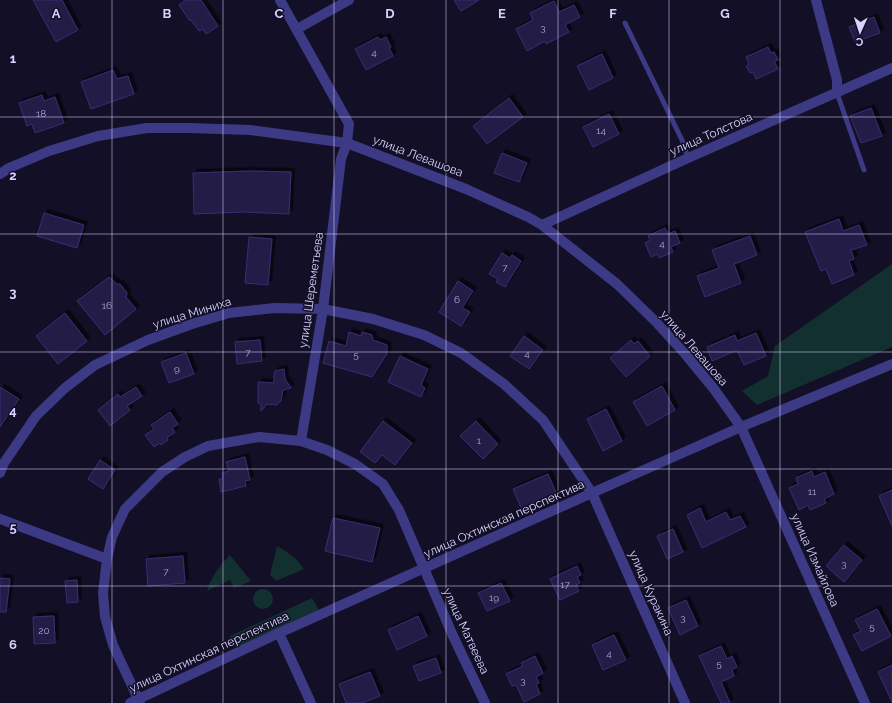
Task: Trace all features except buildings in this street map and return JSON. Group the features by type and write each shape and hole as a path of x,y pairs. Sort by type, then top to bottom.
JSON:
{"street":[{"name":"улица Шереметьева","path":"280,0 349,124 346,143 341,159 323,309 301,441"},
{"path":"297,29 350,0"},
{"path":"816,0 837,80 837,93"},
{"name":"улица Толстова","path":"542,225 688,158 892,68"},
{"name":"улица Левашова","path":"0,174 9,168 49,151 98,136 148,128 250,130 346,143 466,189 528,217 542,225 617,284 656,322 714,389 741,427"},
{"name":"улица Миниха","path":"0,473 4,463 36,416 65,388 95,366 148,340 229,313 275,308 323,309 373,319 424,335 461,353 504,384 543,420 592,493"},
{"name":"улица Охтинская перспектива","path":"136,702 279,633 592,493 741,427 892,364"},
{"name":"улица Измайлова","path":"741,427 865,703"},
{"name":"улица Матвеева","path":"136,702 113,645 105,617 103,593 107,559 112,537 125,509 162,472 185,457 208,446 259,437 301,441 327,450 355,464 383,484 399,510 453,636 485,703"},
{"name":"улица Куракина","path":"592,493 685,703"},
{"path":"0,519 107,559"},
{"path":"279,633 311,703"}],"lane":[{"path":"625,23 682,140 688,158"},
{"path":"837,93 864,170"}],"green space":[{"path":"892,264 892,347 757,405 742,391 768,376 775,346"},
{"path":"277,546 298,561 304,569 276,581 270,575"},
{"path":"230,555 251,581 234,588 230,580 207,591 216,572"},
{"path":"263,589 270,592 273,599 270,606 263,609 256,606 253,599 256,592"},
{"path":"312,598 318,608 317,614 238,649 234,646 230,636"}]}
